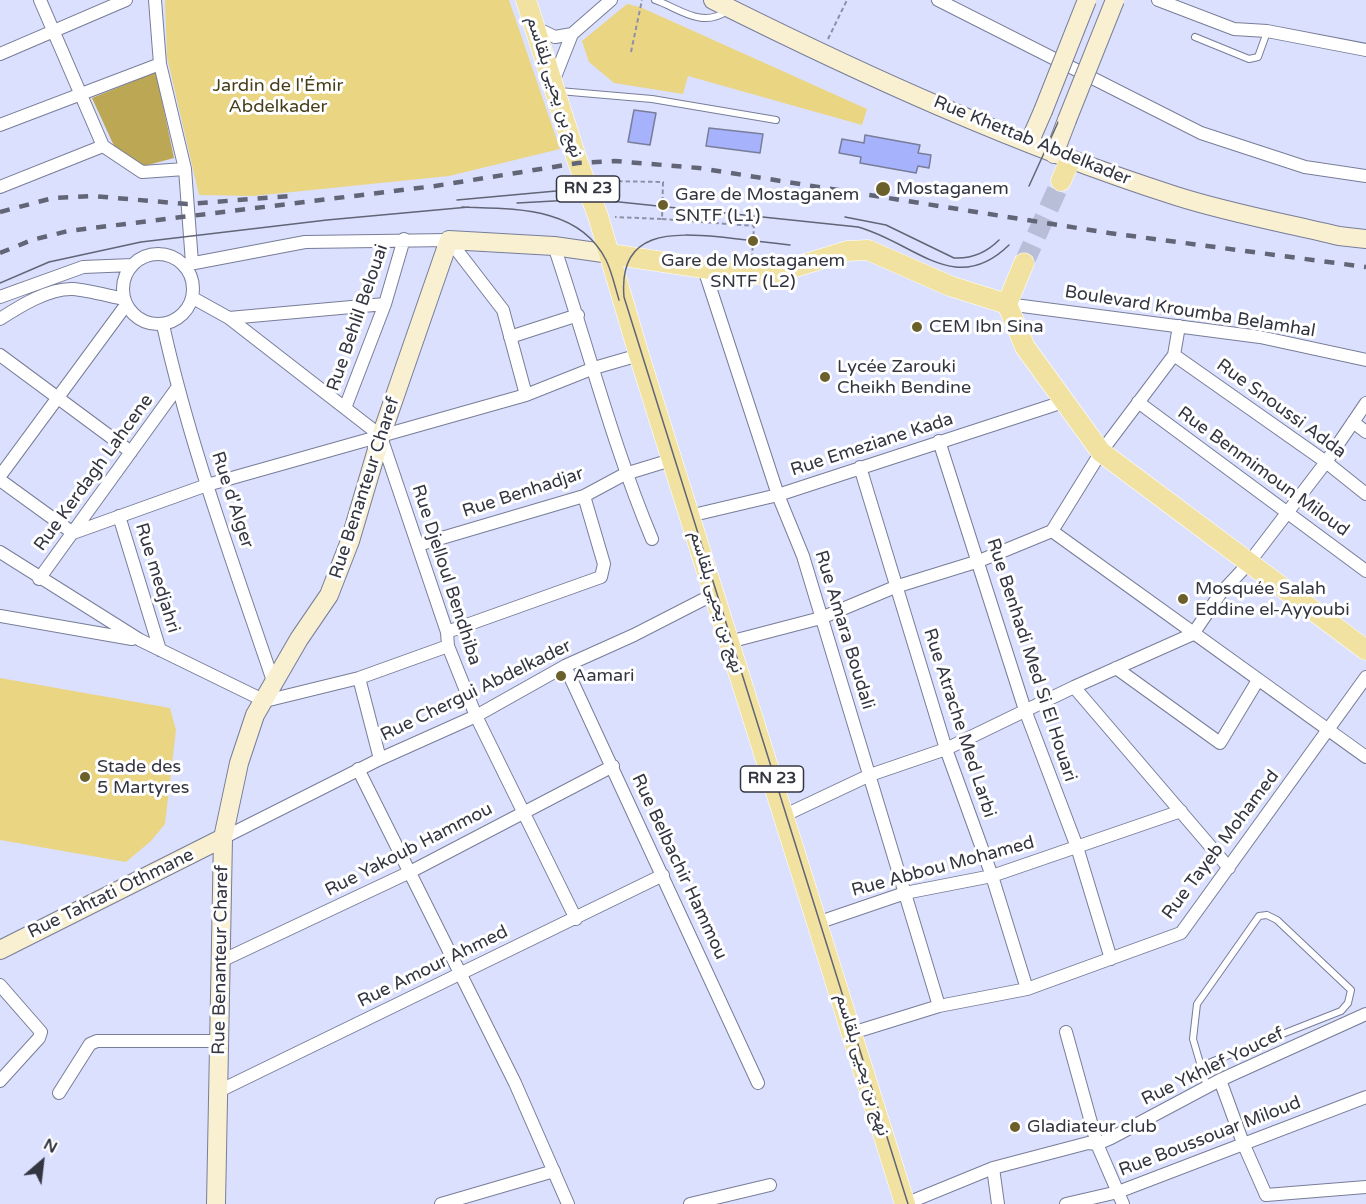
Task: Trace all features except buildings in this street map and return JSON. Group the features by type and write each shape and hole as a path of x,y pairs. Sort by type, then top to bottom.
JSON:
{"main road":[{"name":"نهج بن يحيى بلقاسم","path":"526,0 553,88 610,254 671,460 905,1204"},
{"name":"Rue Khettab Abdelkader","path":"713,0 821,52 1062,157 1179,197 1339,236 1366,239"},
{"path":"1029,143 1088,0"},
{"path":"1060,181 1067,120 1115,0"},
{"path":"449,240 554,246 750,274 776,273 847,251 868,250 950,286 1007,304"},
{"name":"Rue Benanteur Charef","path":"216,1204 223,838 248,730 299,639 329,595 350,541 381,436 449,240"},
{"path":"1024,263 1007,304 1025,347 1101,452 1366,650"},
{"name":"Rue Tahtati Othmane","path":"0,950 223,838"}],"street":[{"path":"40,0 103,146 142,172 185,169"},
{"path":"0,54 126,0"},
{"path":"0,319 22,305 61,290 76,289 125,302 142,321 163,325 182,316 193,298 188,264 185,169 160,64 155,0"},
{"path":"533,26 547,35 564,37 572,34 611,0"},
{"path":"939,0 1201,133 1305,167 1366,176"},
{"path":"1158,0 1234,29 1268,31 1366,50"},
{"path":"553,88 572,34"},
{"path":"0,125 160,64"},
{"path":"0,187 103,146"},
{"name":"Rue Behlil Belouai","path":"345,408 385,304 404,239"},
{"path":"0,297 82,267 132,265 152,254 164,254 188,264 305,242 449,240 503,310 526,395"},
{"path":"554,246 578,315 625,474 652,539"},
{"path":"132,265 123,287 125,302 0,478 73,532 207,485 526,395 594,368 639,355"},
{"name":"Rue Amara Boudali","path":"704,269 778,495 803,556 939,1006"},
{"path":"193,298 229,318 381,436"},
{"path":"229,318 385,304"},
{"name":"Boulevard Kroumba Belamhal","path":"1007,304 1260,337 1366,360"},
{"path":"510,337 578,315"},
{"name":"Rue d'Alger","path":"163,325 177,388 274,684"},
{"path":"729,642 821,618 895,586 979,561 1052,531 1101,452 1174,355 1179,326"},
{"path":"0,355 131,452"},
{"name":"Rue Snoussi Adda","path":"1174,355 1326,462 1366,494"},
{"name":"Rue Kerdagh Lahcene","path":"39,579 177,388"},
{"name":"Rue Emeziane Kada","path":"689,516 778,495 1063,402"},
{"name":"Rue Benmimoun Miloud","path":"1138,402 1366,571"},
{"path":"783,816 870,776 946,748 1193,634 1220,594 1248,564 1286,511 1326,462 1366,402"},
{"path":"1353,422 1366,432"},
{"name":"Rue Djelloul Bendhiba","path":"381,436 447,632 448,646 476,716 576,919"},
{"name":"Rue Benhadi Med Si El Houari","path":"939,441 1025,710 1077,847 1111,959"},
{"name":"Rue Benhadjar","path":"418,545 584,495 625,474 671,460"},
{"name":"Rue Atrache Med Larbi","path":"860,467 946,748 992,876 1027,989"},
{"path":"447,632 601,577 604,564 584,495"},
{"name":"Rue medjahri","path":"119,516 160,650"},
{"path":"1052,531 1366,757"},
{"path":"0,552 39,579 140,640 265,701 359,678 448,646"},
{"name":"Rue Chergui Abdelkader","path":"223,838 380,759 476,716 565,666 634,635 714,594"},
{"path":"0,616 140,640"},
{"name":"Rue Belbachir Hammou","path":"565,666 758,1083"},
{"path":"1116,668 1220,743 1258,680"},
{"name":"Rue Tayeb Mohamed","path":"852,1034 939,1006 1027,989 1181,933 1366,677"},
{"path":"359,678 380,759"},
{"path":"1074,687 1229,868"},
{"name":"Rue Yakoub Hammou","path":"219,962 411,872 613,766"},
{"path":"358,770 515,1083 568,1204"},
{"name":"Rue Abbou Mohamed","path":"817,923 905,893 992,876 1181,811"},
{"name":"Rue Amour Ahmed","path":"219,1091 663,875"},
{"path":"0,985 41,1032 39,1038 0,1081"},
{"name":"Rue Ykhlef Youcef","path":"905,1204 993,1168 1088,1143 1097,1144 1220,1080 1366,1014"},
{"path":"1066,1032 1097,1144 1123,1204"},
{"path":"58,1093 90,1044 97,1041 220,1041"},
{"path":"1220,1080 1242,1143 1268,1196 1366,1187"},
{"name":"Rue Boussouar Miloud","path":"1066,1204 1118,1192 1366,1097"},
{"path":"993,1168 998,1204"},
{"path":"441,1204 554,1171"},
{"path":"690,1204 770,1185"}],"lane":[{"path":"655,0 703,19 718,16 730,8"},
{"path":"1194,37 1249,59 1257,57 1268,31"},
{"path":"553,88 652,99 776,120"},
{"path":"1201,1066 1341,1011 1348,1003 1350,990 1276,920 1267,915 1259,916 1197,1004 1193,1039 1207,1087"}],"path":[{"path":"631,52 642,0"},
{"path":"821,52 847,0"},
{"path":"585,181 663,182 662,219"},
{"path":"598,216 754,226 753,241"}],"green space":[{"name":"Jardin de l'Émir Abdelkader","path":"165,0 509,0 560,149 449,176 253,196 199,195 167,57"},
{"path":"627,4 640,7 867,109 862,125 688,76 683,94 614,83 589,62 582,41"},
{"name":"Stade des 5 Martyres","path":"0,678 170,708 176,730 165,824 151,841 126,862 0,840"}],"shaded area":[{"path":"156,72 174,158 144,166 115,148 92,98"}],"tunnel":[{"path":"1024,263 1061,181"}],"tram line":[{"path":"1029,186 1060,118 1106,0"},
{"path":"457,200 556,191"},
{"path":"517,203 591,199 858,227 878,234 934,262 952,267 970,267 989,260 1009,245"},
{"path":"462,207 523,210 562,220 579,229 594,242 606,260 619,300"},
{"path":"0,283 49,262 141,242 327,220 469,207"},
{"path":"845,217 886,225 954,258 978,254 999,240"},
{"path":"790,245 685,235 652,240 639,247 630,258 624,275 624,297 908,1204"}],"railway":[{"path":"0,253 32,240 68,231 435,186 578,163 615,161 699,168 1109,233 1366,267"},
{"path":"0,212 53,198 92,196 187,204 291,196"}],"place":[{"name":"Mostaganem","path":"883,189"},
{"name":"Gare de Mostaganem SNTF (L1)","path":"663,205"},
{"name":"Gare de Mostaganem SNTF (L2)","path":"753,241"},
{"name":"CEM Ibn Sina","path":"917,327"},
{"name":"Lycée Zarouki Cheikh Bendine","path":"825,377"},
{"name":"Mosquée Salah Eddine el-Ayyoubi","path":"1183,599"},
{"name":"Aamari","path":"561,676"},
{"name":"Stade des 5 Martyres","path":"85,777"},
{"name":"Gladiateur club","path":"1015,1127"}]}
